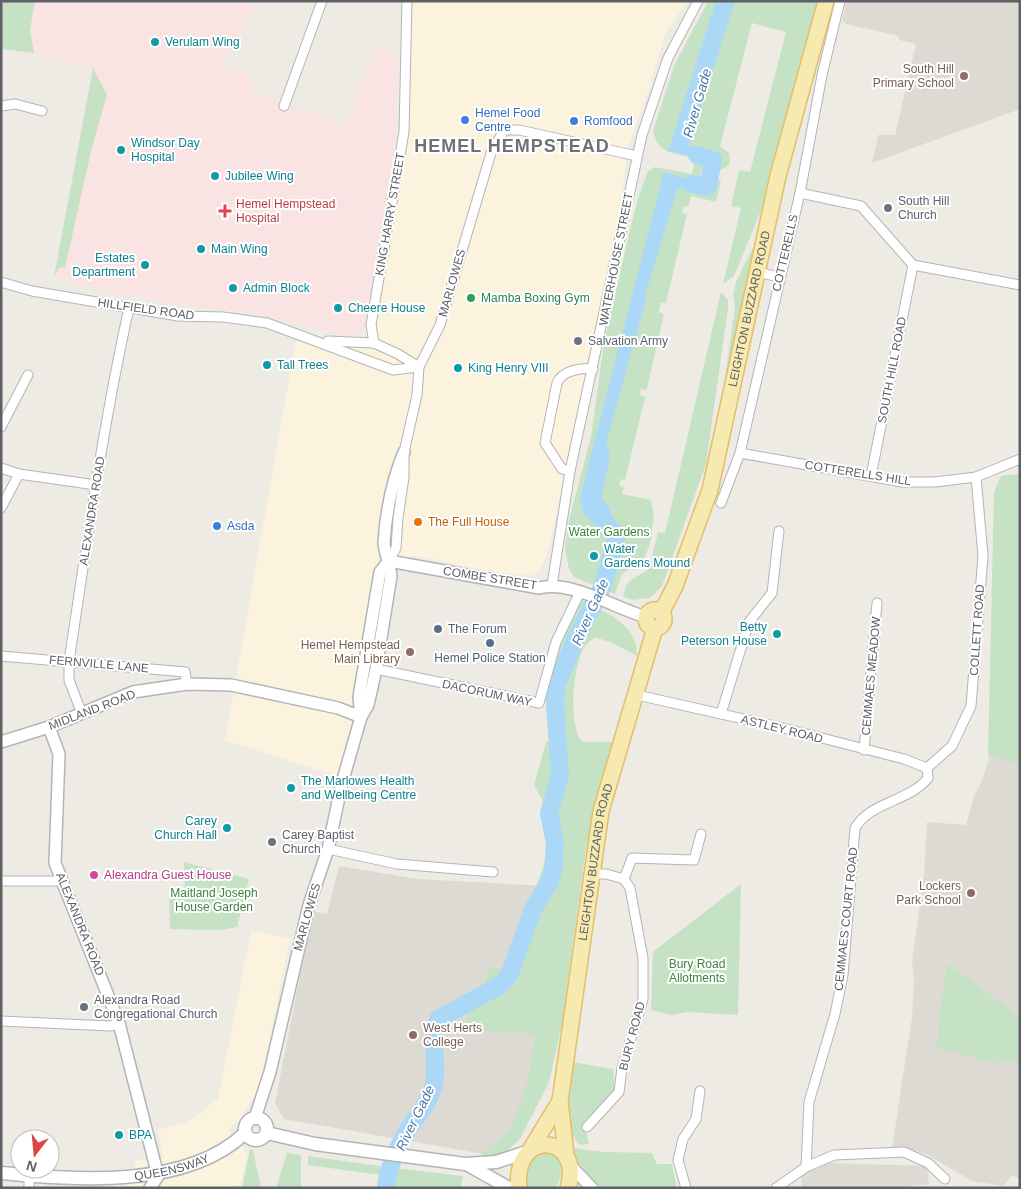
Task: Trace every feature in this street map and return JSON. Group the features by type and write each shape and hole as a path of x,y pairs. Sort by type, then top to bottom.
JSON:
{"main road":[{"name":"LEIGHTON BUZZARD ROAD","path":"568,1188 570,1175 560,1101 601,811 637,695 654,619 675,586 710,490 778,176 826,1"},
{"name":"LEIGHTON BUZZARD ROAD","path":"519,1188 519,1176 530,1149 560,1101"},
{"path":"255,1118 266,1124 267,1133 264,1138 256,1141 248,1138 245,1132 247,1123 255,1118"},
{"name":"QUEENSWAY","path":"1,1173 29,1182 89,1177 158,1176 209,1159 245,1132"},
{"path":"267,1133 315,1144 465,1164 496,1162 548,1144 559,1148 567,1159"},
{"path":"465,1164 510,1188"}],"street":[{"path":"284,106 322,1"},
{"name":"KING HARRY STREET","path":"374,343 371,325 404,132 407,1"},
{"name":"WATERHOUSE STREET","path":"552,585 570,471 642,136 668,58 698,1"},
{"name":"COTTERELLS","path":"721,503 740,453 800,193 822,75 840,1"},
{"path":"1,106 15,104 42,111"},
{"name":"MARLOWES","path":"255,1118 270,1072 309,905 328,849 342,783 361,717 368,705 376,669 391,576 384,544 396,472 404,452 417,395 419,367 440,325 491,153 504,130 519,130 637,156"},
{"path":"800,193 861,206 913,265 1020,285"},
{"name":"SOUTH HILL ROAD","path":"871,476 913,265"},
{"path":"757,272 779,278"},
{"name":"HILLFIELD ROAD","path":"1,282 32,291 178,316 223,317 267,323 320,341 393,370 419,367"},
{"name":"ALEXANDRA ROAD","path":"82,714 69,680 69,661 96,485 118,356 129,308"},
{"name":"HILLFIELD ROAD","path":"320,341 374,343 398,354 419,367"},
{"path":"570,471 562,469 545,443 557,383 562,377 583,367 593,369"},
{"path":"1,427 28,375"},
{"name":"COTTERELLS HILL","path":"740,453 902,482 936,482 976,477 1020,459"},
{"path":"1,468 19,474 96,485"},
{"path":"1,508 19,474"},
{"name":"COLLETT ROAD","path":"927,768 952,746 971,706 983,556 976,477"},
{"path":"721,714 749,622 772,593 779,531"},
{"name":"MARLOWES","path":"361,717 359,697 380,572 389,561"},
{"name":"COMBE STREET","path":"389,561 538,588 552,585 654,619"},
{"name":"DACORUM WAY","path":"376,669 539,703 556,642 583,594"},
{"name":"CEMMAES MEADOW","path":"864,750 877,603"},
{"name":"FERNVILLE LANE","path":"1,656 185,672 187,684"},
{"name":"MIDLAND ROAD","path":"1,742 49,727 133,692 187,684 231,685 338,708 361,717"},
{"name":"ASTLEY ROAD","path":"637,695 904,759 927,768"},
{"name":"ALEXANDRA ROAD","path":"49,727 59,754 55,862 119,1023 158,1176"},
{"name":"CEMMAES COURT ROAD","path":"806,1167 809,1102 835,1014 843,975 855,828 862,816 921,787 928,778 927,768"},
{"path":"591,874 606,874 624,879 632,858 694,860 701,834"},
{"path":"328,849 397,864 493,872"},
{"name":"BURY ROAD","path":"587,1128 619,1092 622,1068 643,999 643,958 630,888 624,879"},
{"path":"1,881 63,881"},
{"path":"1,1021 111,1026 119,1023"},
{"path":"686,1188 678,1160 683,1140 696,1119 700,1091"},
{"path":"776,1188 806,1167 834,1155 904,1152 928,1163 946,1179"},
{"path":"567,1159 592,1188"},
{"path":"150,1188 158,1176"}],"shaded area":[{"name":"Hemel Hempstead Hospital","path":"33,1 256,1 224,65 249,73 251,85 260,95 346,125 375,46 399,53 395,145 364,329 350,338 265,315 176,304 80,286 75,280 54,277 93,68 22,52"},
{"path":"407,1 687,1 665,35 649,90 626,152 625,173 618,218 550,544 542,566 533,576 488,571 414,556 389,561 379,658 344,778 225,740 297,334 320,341 373,343 371,325 405,83"},
{"name":"South Hill Primary School","path":"847,1 1020,1 1020,109 872,163 878,135 895,135 916,44 899,40 899,36 846,24 842,21"},
{"name":"Lockers Park School","path":"1020,568 1020,1179 1012,1175 1003,1186 972,1181 928,1155 916,1151 889,1151 892,1148 912,1017 914,983 912,961 924,875 927,822 966,825 974,796 981,783 998,731"},
{"name":"West Herts College","path":"339,866 417,879 563,887 530,1085 514,1133 484,1154 284,1119 275,1103 304,956 315,912 327,914"},
{"path":"251,931 290,938 258,1090 239,1121 228,1130 243,1147 247,1158 240,1184 229,1188 105,1188 107,1181 131,1185 136,1160 163,1159 158,1130 187,1123 218,1099"},
{"path":"829,1163 927,1166 929,1184 894,1188 802,1188 801,1173"}],"green space":[{"path":"1,1 35,1 30,31 34,53 1,49"},
{"name":"Water Gardens","path":"708,1 817,1 763,206 734,276 723,284 741,208 731,206 739,170 750,172 786,32 752,23 720,146 729,153 730,164 721,170 708,167 708,162 704,161 700,176 721,181 716,202 691,196 688,207 684,206 682,212 687,214 666,303 661,302 659,312 664,314 647,388 646,390 641,389 640,395 645,397 625,480 621,479 619,485 624,487 622,494 651,500 654,516 650,544 643,561 622,574 615,594 574,577 569,569 565,549 569,520 591,437 604,343 637,201 648,171 655,167 692,174 695,158 674,154 663,149 655,139 653,131 674,66"},
{"path":"93,68 107,95 92,147 65,268 60,267 54,277"},
{"path":"756,242 724,385 735,307 733,295 736,282"},
{"path":"721,292 728,300 728,308 706,464 662,586 650,598 632,600 623,596 627,585 649,569 658,532 665,533"},
{"path":"1020,474 1020,764 988,755 994,492 1001,476"},
{"path":"582,600 611,615 627,628 636,645 637,656 612,643 595,637 583,649 579,660 573,698 573,711 578,734 582,742 615,742 586,848 562,1024 549,1082 520,1139 505,1153 484,1158 481,1155 511,1129 527,1083 536,1035 507,1031 493,1033 464,1027 469,1012 478,1005 489,967 505,970 549,851 551,816 534,785 546,742 548,742 551,734 552,703 547,698 559,639"},
{"name":"Maitland Joseph House Garden","path":"184,862 249,879 237,927 222,930 170,929 169,896 185,896"},
{"name":"Bury Road Allotments","path":"741,884 738,1015 688,1012 671,1015 651,1010 653,952"},
{"path":"947,963 1020,1017 1020,1062 994,1063 936,1048"},
{"path":"573,1062 613,1069 615,1092 585,1126 589,1144 579,1145 569,1125 567,1105"},
{"path":"571,1148 605,1152 652,1153 657,1164 672,1164 677,1188 601,1188 571,1155"},
{"path":"250,1149 253,1150 261,1188 242,1188"},
{"path":"540,1152 554,1155 561,1167 561,1175 556,1188 527,1188 525,1185 528,1161"},
{"path":"287,1153 301,1155 301,1188 276,1188"},
{"path":"308,1156 387,1167 387,1176 308,1165"},
{"path":"395,1168 463,1176 461,1188 393,1188"}],"water":[{"path":"716,1 735,1 689,145 715,159 714,168 709,167 710,161 668,151"},
{"name":"Water Gardens","path":"664,172 705,184 707,178 712,179 710,188 693,185 677,190 644,299 646,300 606,444 610,447 607,471 599,471 593,490 608,506 621,532 617,536 604,531 592,523 584,512 580,497"}],"waterway":[{"name":"River Gade","path":"692,184 708,186 713,160 697,155"},
{"name":"River Gade","path":"386,1188 388,1173 397,1151 432,1091 435,1073 434,1037 438,1019 499,986 510,973 533,909 549,883 553,871 555,844 549,813 560,776 555,703 556,686 577,636 602,588 617,536 591,505 600,459"}],"place":[{"name":"Verulam Wing","path":"155,42"},
{"name":"South Hill Primary School","path":"964,76"},
{"name":"Hemel Food Centre","path":"465,120"},
{"name":"Romfood","path":"574,121"},
{"name":"Windsor Day Hospital","path":"121,150"},
{"name":"Jubilee Wing","path":"215,176"},
{"name":"South Hill Church","path":"888,208"},
{"name":"Hemel Hempstead Hospital","path":"225,211"},
{"name":"Main Wing","path":"201,249"},
{"name":"Estates Department","path":"145,265"},
{"name":"Admin Block","path":"233,288"},
{"name":"Mamba Boxing Gym","path":"471,298"},
{"name":"Cheere House","path":"338,308"},
{"name":"Salvation Army","path":"578,341"},
{"name":"Tall Trees","path":"267,365"},
{"name":"King Henry VIII","path":"458,368"},
{"name":"The Full House","path":"418,522"},
{"name":"Asda","path":"217,526"},
{"name":"Water Gardens Mound","path":"594,556"},
{"name":"The Forum","path":"438,629"},
{"name":"Betty Peterson House","path":"777,634"},
{"name":"Hemel Police Station","path":"490,643"},
{"name":"Hemel Hempstead Main Library","path":"410,652"},
{"name":"The Marlowes Health and Wellbeing Centre","path":"291,788"},
{"name":"Carey Church Hall","path":"227,828"},
{"name":"Carey Baptist Church","path":"272,842"},
{"name":"Alexandra Guest House","path":"94,875"},
{"name":"Lockers Park School","path":"971,893"},
{"name":"Alexandra Road Congregational Church","path":"84,1007"},
{"name":"West Herts College","path":"413,1035"},
{"name":"BPA","path":"119,1135"}],"district":[{"name":"HEMEL HEMPSTEAD","path":"512,146"}]}
